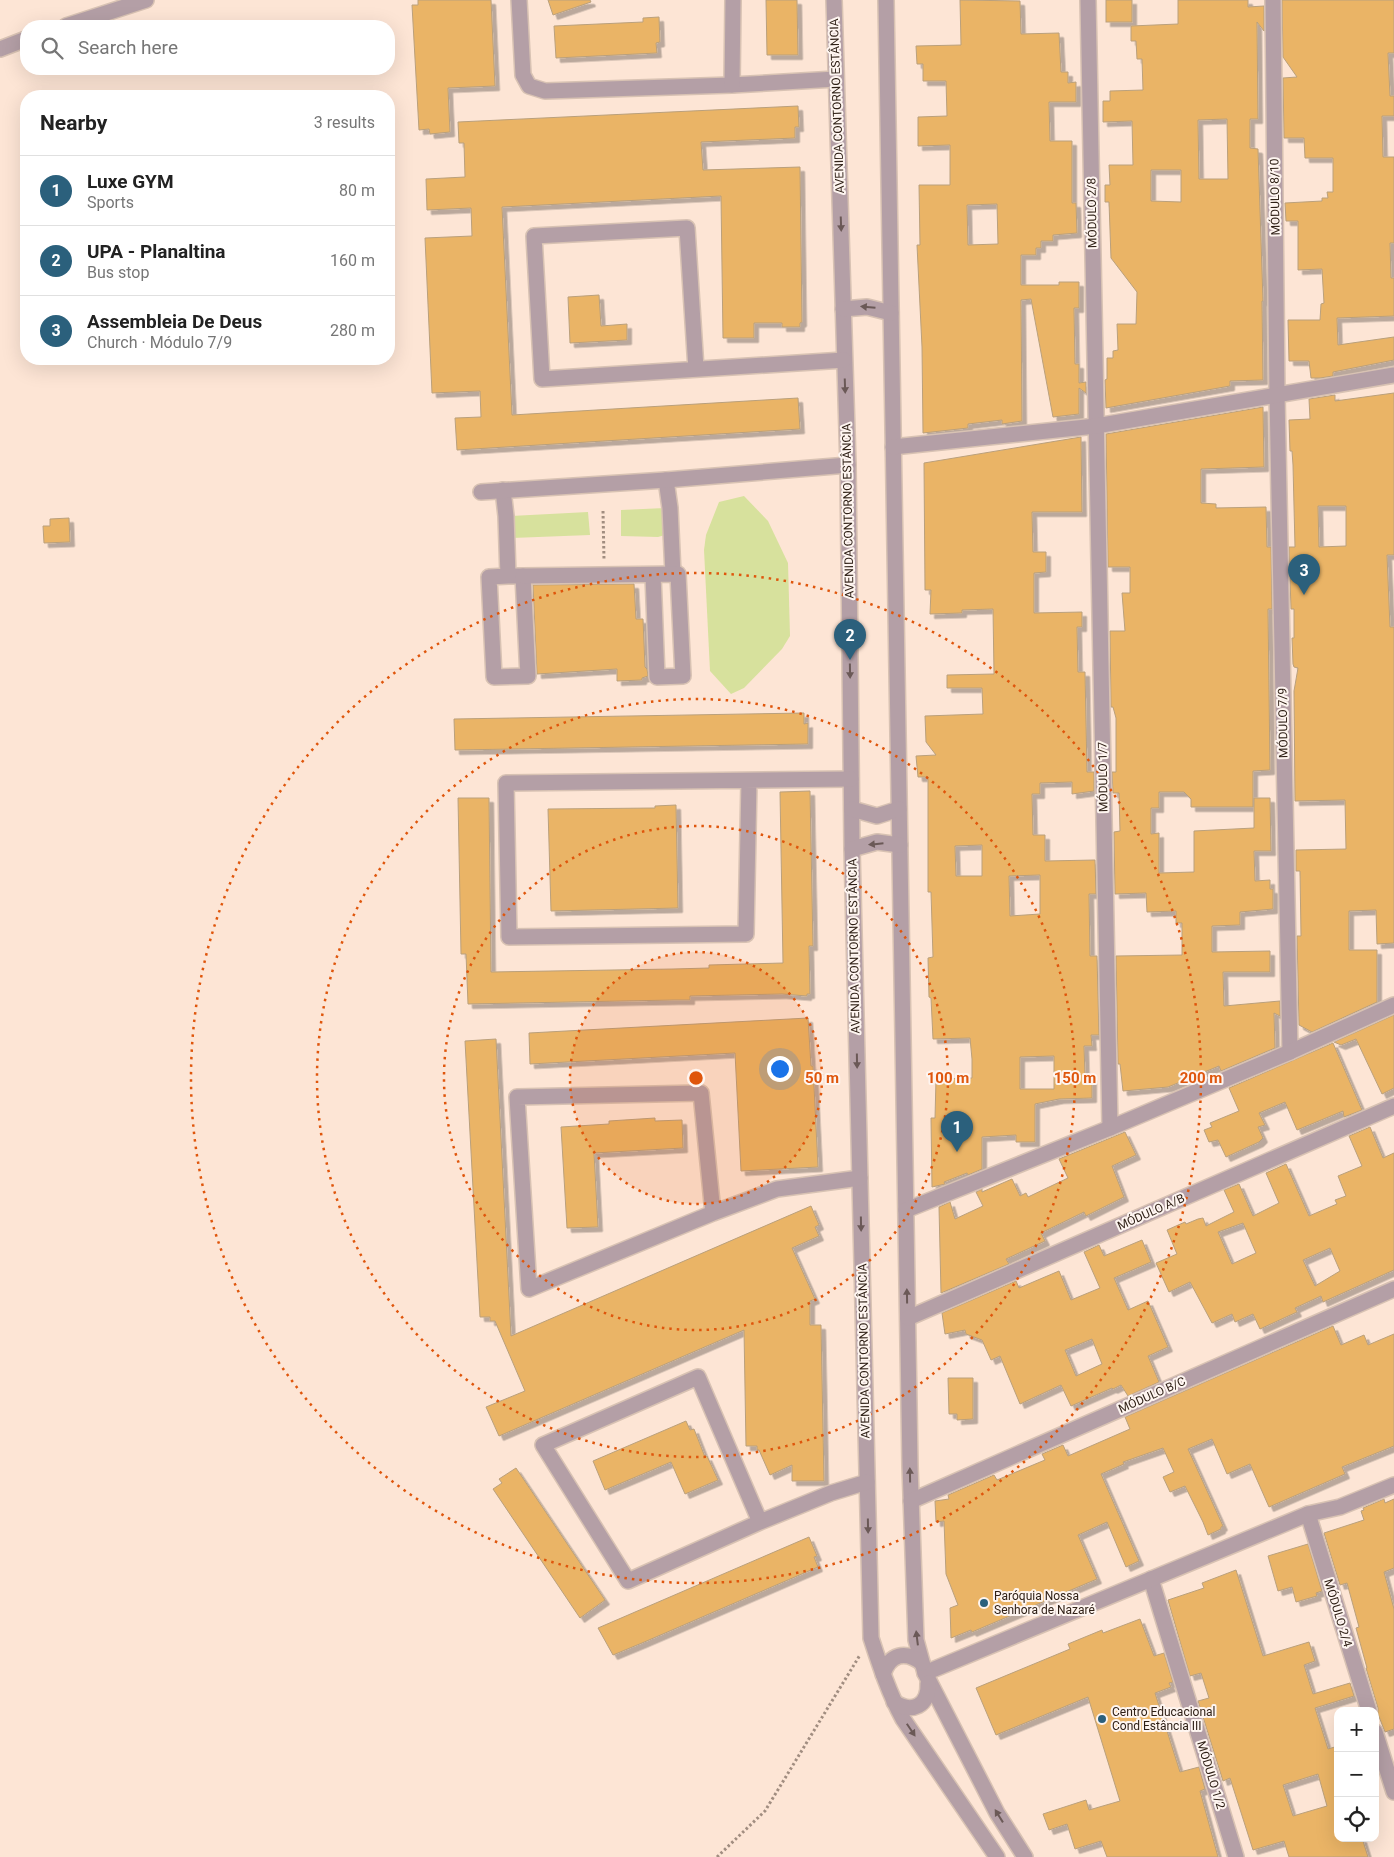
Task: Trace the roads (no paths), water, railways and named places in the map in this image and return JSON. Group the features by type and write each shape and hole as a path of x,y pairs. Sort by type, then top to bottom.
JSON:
{"street":[{"path":"84,20 146,0"},
{"path":"519,0 523,74 529,86 545,91 732,85 836,79"},
{"path":"732,85 733,0"},
{"name":"AVENIDA CONTORNO ESTÂNCIA","path":"834,0 848,465 852,849 871,1638 882,1674 894,1702 908,1726 997,1857"},
{"path":"886,0 910,1501 916,1640 929,1692 925,1700 918,1706 910,1708 901,1707 894,1702"},
{"name":"MÓDULO 2/8","path":"1088,0 1096,426"},
{"name":"MÓDULO 8/10","path":"1273,0 1277,395"},
{"path":"0,49 20,41"},
{"path":"696,369 687,228 534,236 542,379 844,360"},
{"path":"843,309 868,307 891,313"},
{"path":"894,447 1096,426 1394,375"},
{"name":"MÓDULO 7/9","path":"1277,395 1290,1052"},
{"name":"MÓDULO 1/7","path":"1096,426 1110,1128"},
{"path":"481,492 666,480 848,465"},
{"path":"666,480 670,508 673,574"},
{"path":"503,490 516,576 528,676 494,677 489,577 516,576 653,575 673,574 678,574 683,676 657,677 653,575"},
{"path":"749,781 746,934 509,937 506,783 851,779"},
{"path":"852,808 877,816 899,809"},
{"path":"852,849 876,842 900,845"},
{"path":"906,1210 1110,1128 1290,1052 1394,1005"},
{"path":"713,1213 701,1093 517,1098 529,1289 713,1213 777,1189 860,1178"},
{"name":"MÓDULO A/B","path":"908,1318 1394,1106"},
{"name":"MÓDULO B/C","path":"910,1501 1394,1289"},
{"path":"760,1522 698,1377 543,1445 628,1581 760,1522 831,1493 867,1482"},
{"path":"925,1673 1308,1514 1340,1506 1394,1485"},
{"name":"MÓDULO 2/4","path":"1308,1514 1368,1707"},
{"name":"MÓDULO 1/2","path":"1151,1579 1236,1857"},
{"path":"882,1674 891,1660 898,1656 907,1655 915,1658 925,1673 996,1813 1025,1857"},
{"path":"1379,1745 1394,1792"}],"place":[{"name":"Assembleia De Deus","path":"1304,595"},
{"name":"UPA - Planaltina","path":"850,660"},
{"name":"Luxe GYM","path":"957,1152"},
{"name":"Paróquia Nossa Senhora de Nazaré","path":"984,1603"},
{"name":"Centro Educacional Cond Estância III","path":"1102,1719"}]}
